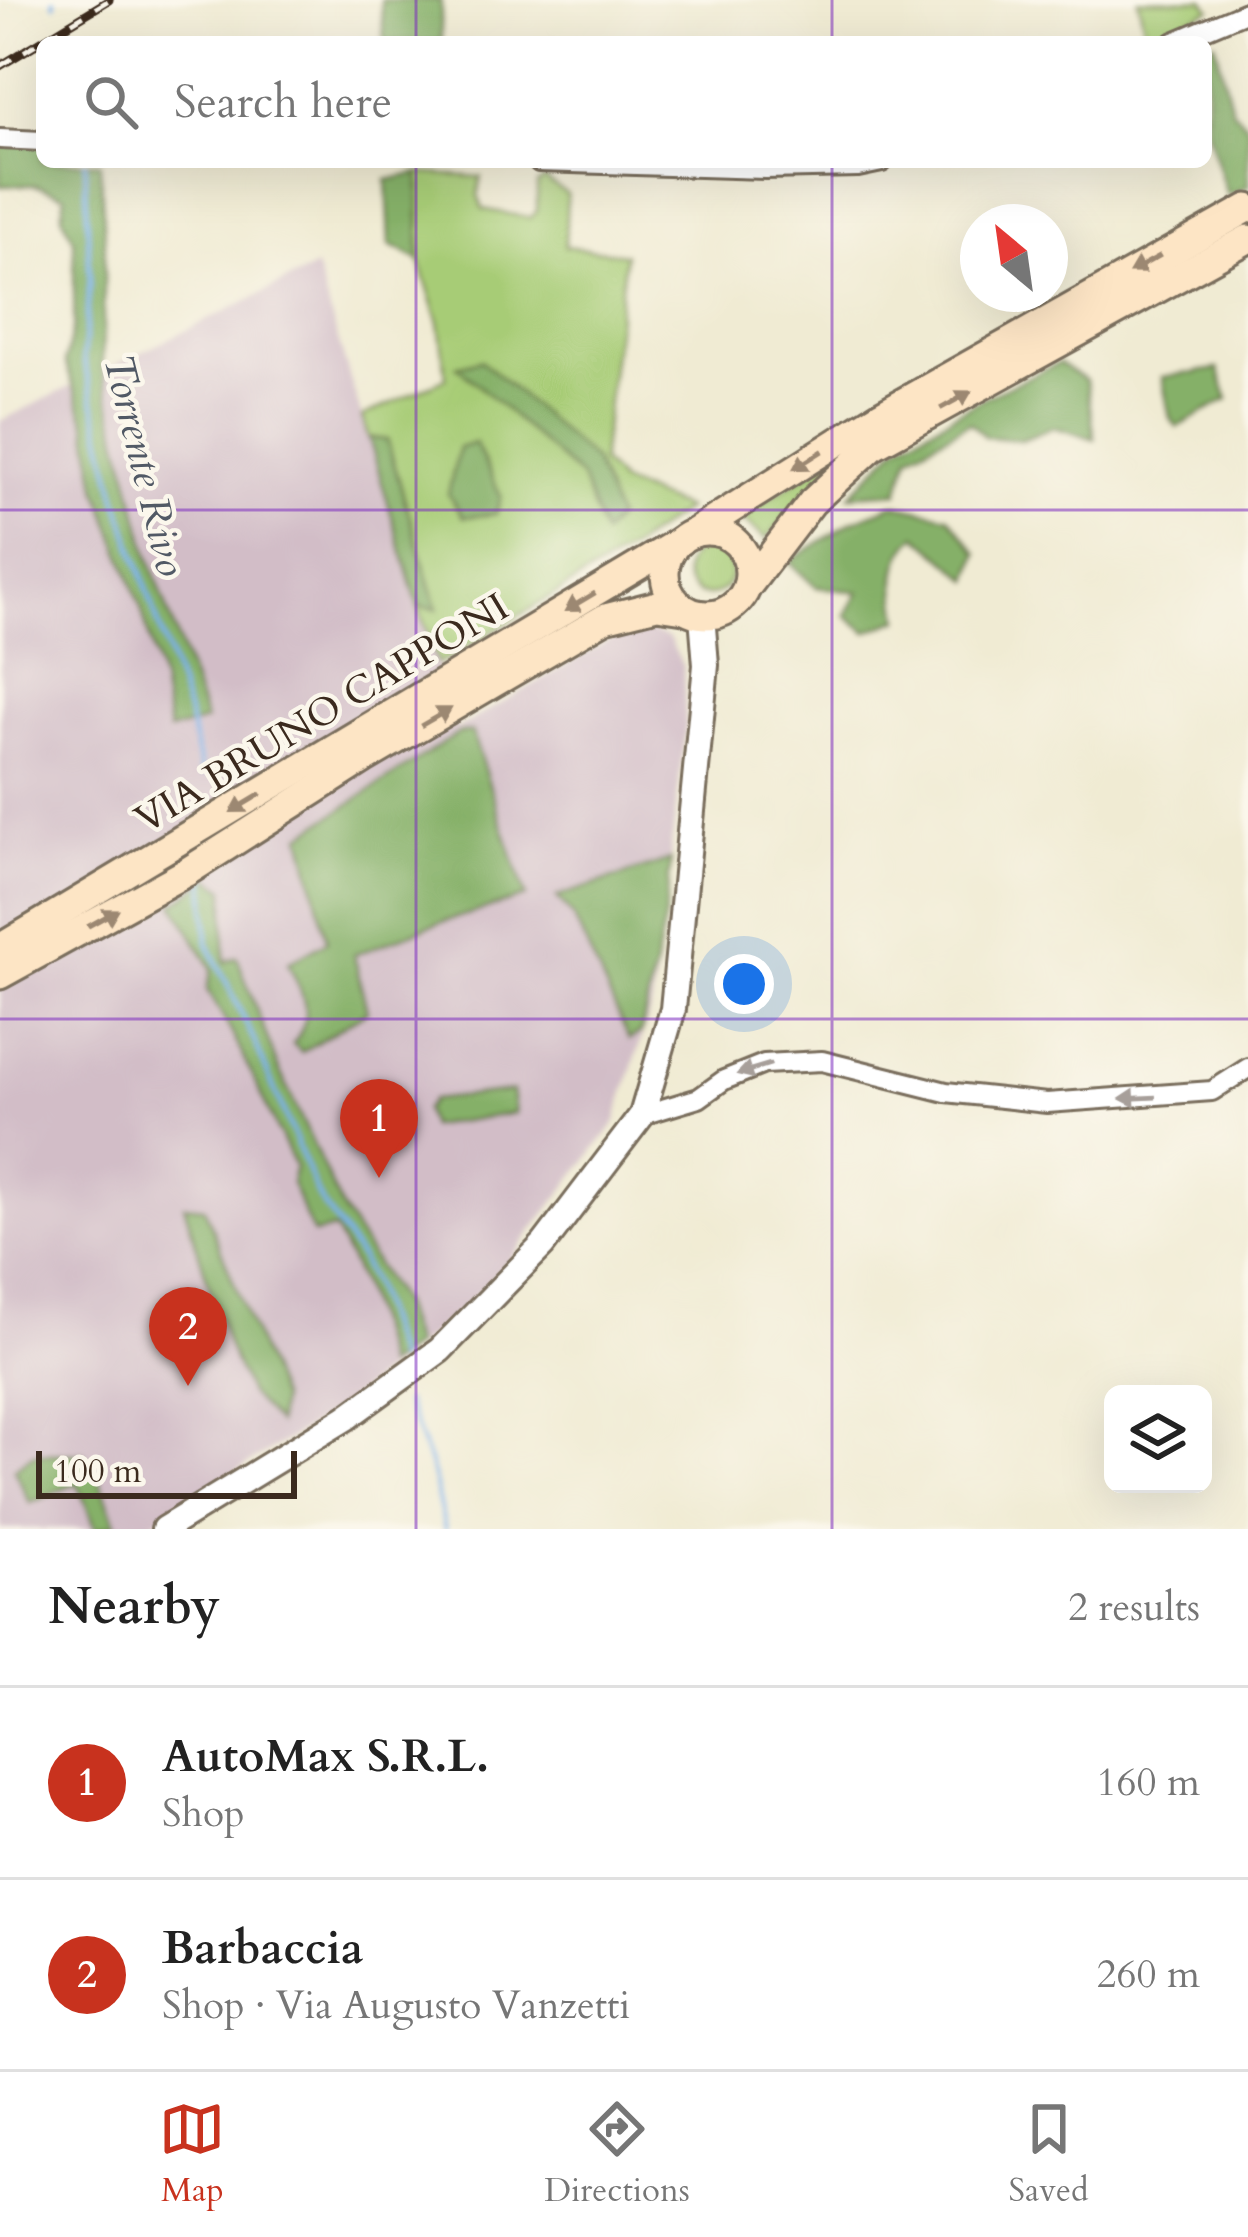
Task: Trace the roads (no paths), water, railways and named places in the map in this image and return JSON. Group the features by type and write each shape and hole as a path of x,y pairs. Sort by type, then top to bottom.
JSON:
{"main road":[{"name":"VIA BRUNO CAPPONI","path":"0,948 686,538 882,414 1248,208"},
{"path":"747,587 749,573 741,548 718,533 686,538 666,563 665,576 674,600 693,612 729,609 747,587 812,502 874,445 1248,239"},
{"name":"VIA BRUNO CAPPONI","path":"0,975 185,873 364,759 604,617 657,604 693,612"}],"street":[{"path":"1188,36 1248,11"},
{"path":"0,139 36,141"},
{"path":"733,168 812,168"},
{"path":"164,1529 346,1418 440,1350 543,1245 642,1114 673,1009 706,665 693,612"},
{"path":"642,1114 699,1098 724,1079 764,1064 822,1061 946,1092 1046,1102 1196,1094 1211,1091 1248,1068"}],"waterway":[{"name":"Torrente Rivo","path":"54,0 55,4"},
{"name":"Torrente Rivo","path":"85,168 90,281 83,358 117,498 188,714 202,775"},
{"name":"Torrente Rivo","path":"204,872 208,943 320,1200 359,1256 374,1288 397,1361"},
{"name":"Torrente Rivo","path":"406,1402 430,1464 445,1529"}],"railway":[{"path":"50,36 109,0"},
{"path":"0,66 36,44"}],"place":[{"name":"AutoMax S.R.L.","path":"379,1178"},
{"name":"Barbaccia","path":"188,1386"}]}
